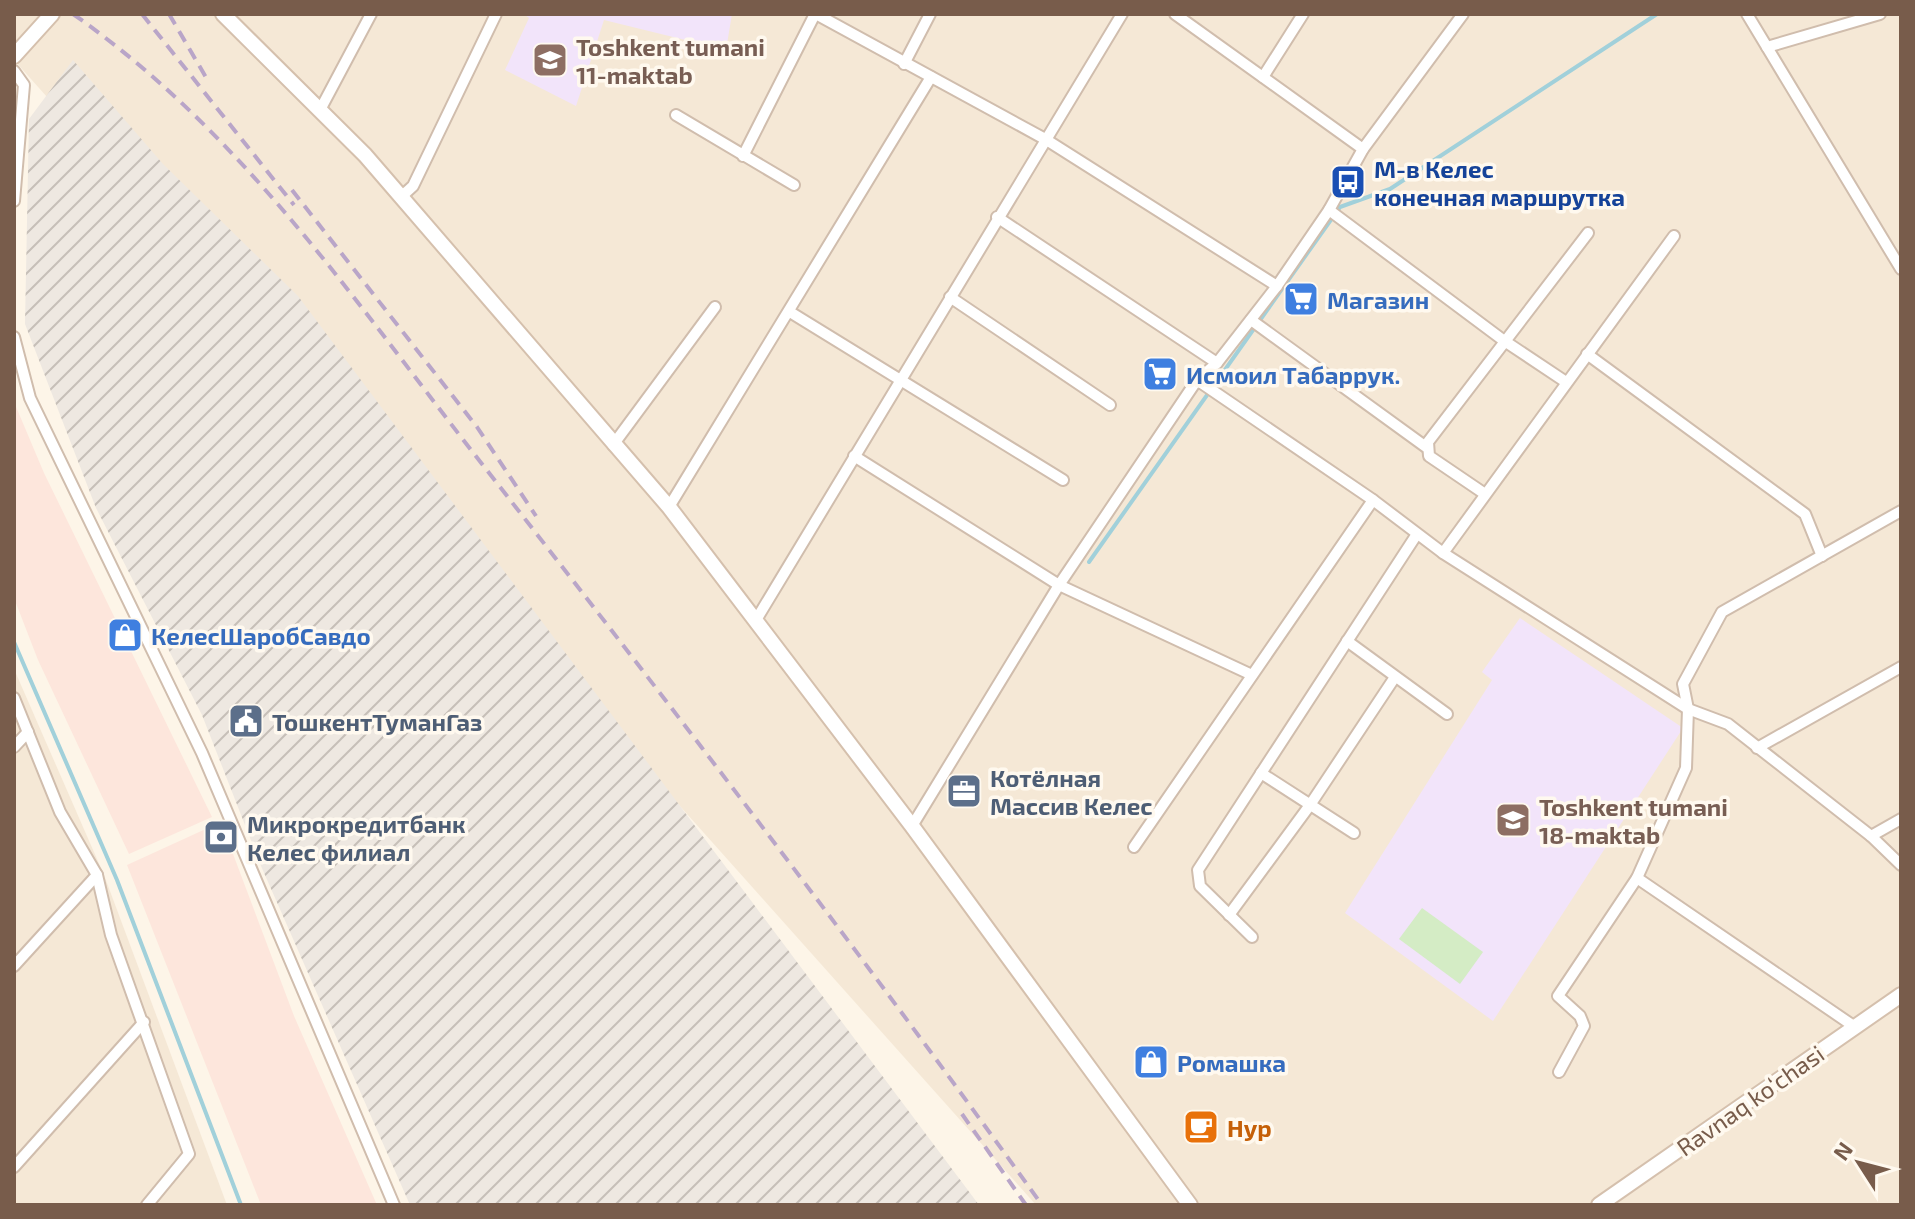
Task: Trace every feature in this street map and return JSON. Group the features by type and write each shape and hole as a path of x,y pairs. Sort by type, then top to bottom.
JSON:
{"street":[{"path":"14,56 52,14"},
{"path":"223,14 402,196 669,507 912,826 1190,1205"},
{"path":"320,110 371,14"},
{"path":"402,196 413,186 496,14"},
{"path":"743,156 815,14 1045,139 1277,286"},
{"path":"904,64 930,14"},
{"path":"756,620 1122,14"},
{"path":"1175,14 1363,149"},
{"path":"1263,77 1303,14"},
{"path":"912,826 1059,585 1197,380 1217,363 1277,286 1329,210 1363,149 1463,14"},
{"path":"1747,14 1901,269"},
{"path":"1767,47 1880,14"},
{"path":"14,71 24,85 14,201"},
{"path":"669,507 931,77"},
{"path":"676,115 794,185"},
{"path":"1329,210 1503,340 1566,382"},
{"path":"997,217 1217,363"},
{"path":"1426,447 1503,340 1588,233"},
{"path":"1443,553 1674,236"},
{"path":"950,297 1110,405"},
{"path":"613,445 715,307"},
{"path":"790,312 901,377 1063,480"},
{"path":"1251,320 1426,447 1429,456 1485,494"},
{"path":"14,337 30,398 202,753 394,1205"},
{"path":"1587,354 1805,514 1822,556"},
{"path":"1197,380 1373,500 1443,553 1688,709 1728,724 1871,836 1901,865"},
{"path":"854,456 1059,585 1252,675"},
{"path":"1134,847 1373,500"},
{"path":"1559,1072 1584,1026 1580,1016 1558,996 1637,878 1686,768 1688,709 1683,684 1722,612 1901,511"},
{"path":"1252,937 1200,886 1198,870 1417,534"},
{"path":"1347,641 1447,714"},
{"path":"1757,748 1901,667"},
{"path":"1229,915 1310,805 1395,677"},
{"path":"14,698 60,812 97,875 111,935 189,1154 147,1205"},
{"path":"14,747 28,732"},
{"path":"1261,773 1354,833"},
{"path":"1871,836 1901,819"},
{"path":"14,966 97,875"},
{"path":"1637,878 1855,1027"},
{"name":"Ravnaq ko‘chasi","path":"1599,1205 1901,995"},
{"path":"14,1167 144,1022"}],"shaded area":[{"path":"14,14 1901,14 1901,1205 1036,1205 14,60"},
{"name":"Toshkent tumani 11-maktab","path":"524,14 732,14 726,50 604,20 576,106 505,70 529,18"},
{"path":"73,60 163,164 298,296 979,1205 410,1205 261,866 202,715 96,508 25,324 29,119"},
{"path":"14,402 44,473 212,817 129,854 38,660 14,598"},
{"name":"Toshkent tumani 18-maktab","path":"1520,618 1683,728 1493,1021 1345,913 1492,680 1482,672"},
{"path":"14,669 104,875 227,1205 14,1205"},
{"path":"221,822 294,1016 377,1205 261,1205 127,865"}],"green space":[{"path":"1422,908 1483,952 1460,984 1399,939"}],"waterway":[{"path":"1089,562 1340,207 1390,189 1657,14"},
{"path":"14,642 117,880 241,1205"}],"railway":[{"path":"73,14 134,61 191,112 294,223 766,832 1042,1205"},
{"path":"142,14 294,205"},
{"path":"169,14 207,79"},
{"path":"292,190 477,427 536,516"},
{"path":"962,1114 1026,1205"}],"place":[{"name":"Toshkent tumani 11-maktab","path":"550,60"},
{"name":"М-в Келес конечная маршрутка","path":"1348,182"},
{"name":"Магазин","path":"1301,299"},
{"name":"Исмоил Табаррук.","path":"1160,374"},
{"name":"КелесШаробСавдо","path":"125,635"},
{"name":"ТошкентТуманГаз","path":"246,721"},
{"name":"Котёлная Массив Келес","path":"964,791"},
{"name":"Toshkent tumani 18-maktab","path":"1513,820"},
{"name":"Микрокредитбанк Келес филиал","path":"221,837"},
{"name":"Ромашка","path":"1151,1062"},
{"name":"Нур","path":"1201,1127"}]}
